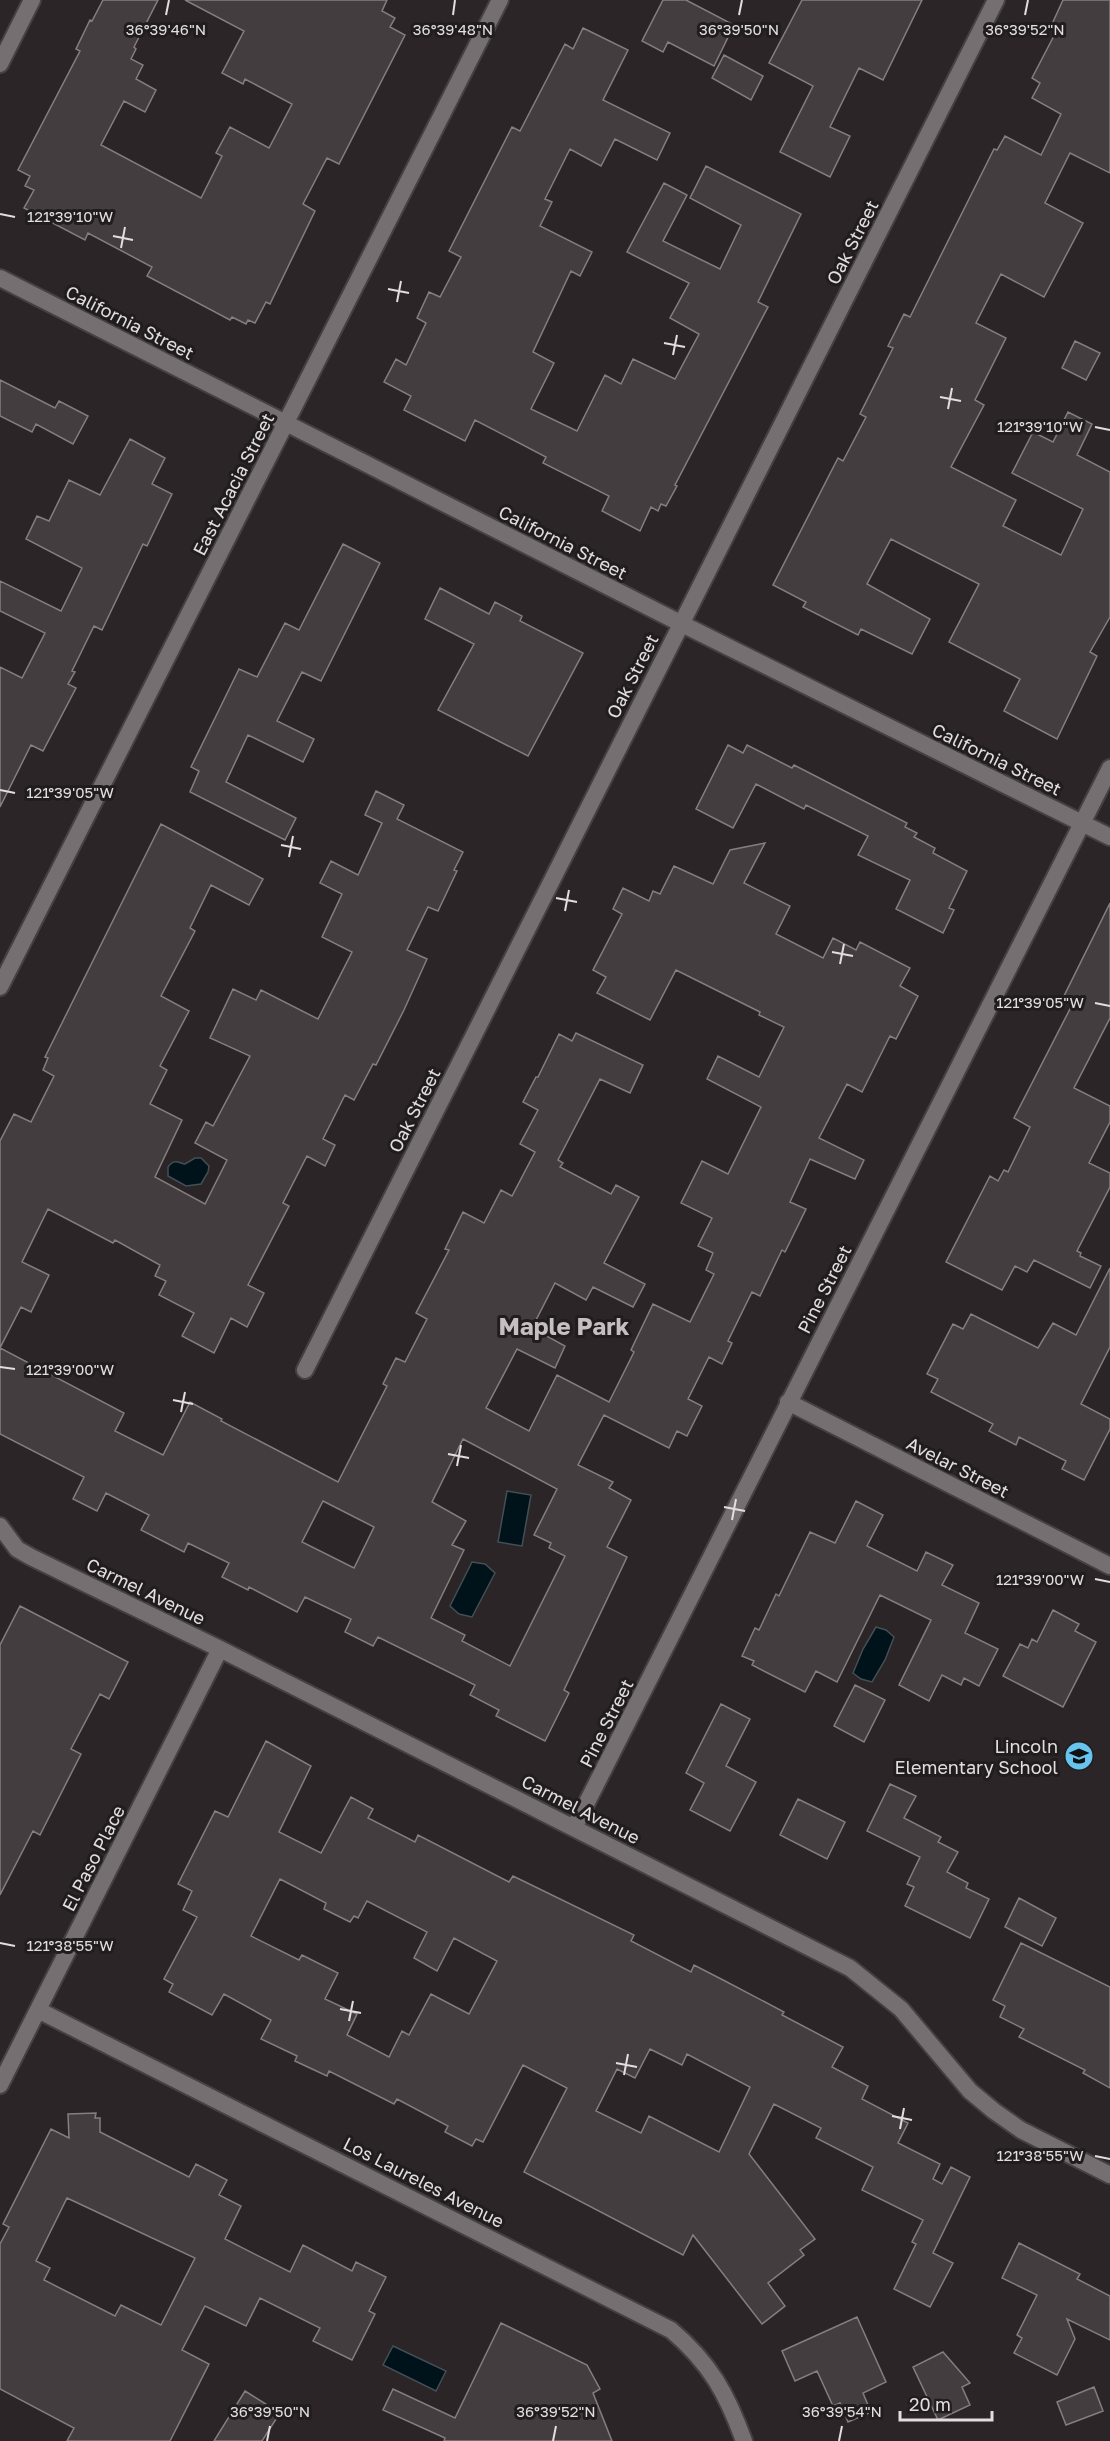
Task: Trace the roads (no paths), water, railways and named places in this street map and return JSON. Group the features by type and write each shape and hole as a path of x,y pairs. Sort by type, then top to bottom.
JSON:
{"street":[{"path":"0,64 32,0"},
{"name":"East Acacia Street","path":"0,987 500,0"},
{"name":"Oak Street","path":"305,1370 996,0"},
{"name":"California Street","path":"0,278 680,623 1110,837"},
{"name":"Pine Street","path":"574,1828 1110,768"},
{"name":"Avelar Street","path":"789,1402 1110,1566"},
{"name":"Carmel Avenue","path":"0,1526 17,1549 24,1553 220,1649 850,1968 901,2008 970,2091 994,2111 1021,2130 1110,2175"},
{"name":"El Paso Place","path":"0,2085 220,1649"},
{"name":"Los Laureles Avenue","path":"38,2010 671,2330 698,2355 721,2386 731,2405 744,2441"}],"place":[{"name":"Lincoln Elementary School","path":"1079,1756"}],"district":[{"name":"Maple Park","path":"564,1325"}]}
